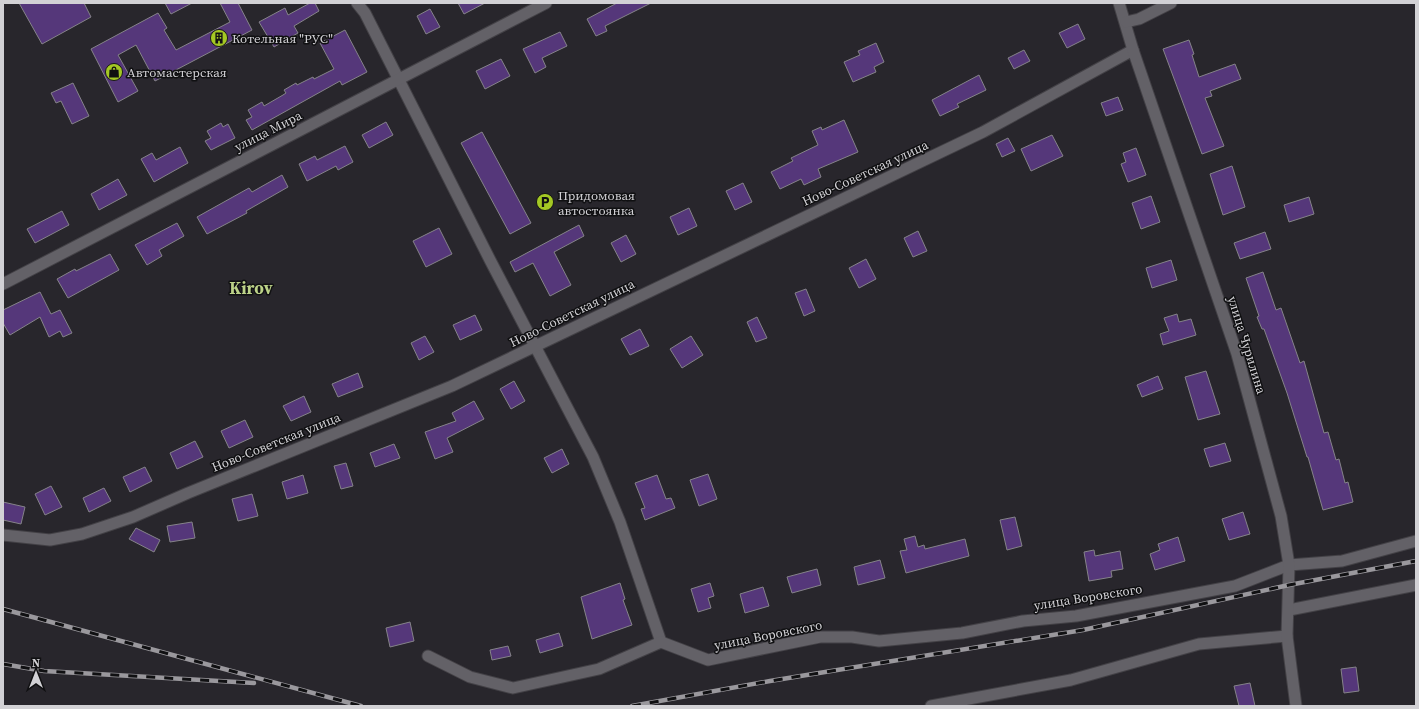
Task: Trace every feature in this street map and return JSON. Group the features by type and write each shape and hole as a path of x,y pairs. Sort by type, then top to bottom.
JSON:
{"street":[{"path":"357,3 365,13 534,346 593,457 620,522 661,642 600,669 513,688 470,677 428,656"},
{"name":"улица Мира","path":"3,284 546,3"},
{"name":"улица Чурилина","path":"1120,3 1133,50 1237,354 1281,516 1289,564 1288,636 1296,706"},
{"path":"1126,22 1139,19 1171,3"},
{"name":"Ново-Советская улица","path":"3,535 50,540 82,534 133,517 188,493 452,386 983,132 1133,50"},
{"path":"1289,564 1342,562 1416,541"},
{"name":"улица Воровского","path":"661,642 708,660 820,637 852,637 879,641 962,634 1023,621 1076,616 1235,586 1289,564"},
{"path":"1289,610 1416,585"},
{"path":"931,706 1071,680 1199,644 1288,636"}],"building":[{"path":"19,3 84,3 91,17 42,44"},
{"path":"165,3 192,3 171,14"},
{"path":"220,3 238,3 252,30 155,81 136,45 118,55 138,91 118,102 91,49 158,13 167,28 164,30 176,50 230,22"},
{"path":"310,3 315,3 319,11 294,26 298,33 274,47 259,22 285,8 288,15"},
{"path":"458,3 485,3 464,14"},
{"path":"617,3 651,3 605,26 607,31 596,36 587,19"},
{"path":"430,9 440,27 426,34 417,16"},
{"path":"1078,24 1085,39 1067,48 1059,33"},
{"path":"345,30 367,72 342,85 340,81 252,130 246,120 252,117 248,110 262,102 264,106 286,93 284,90 296,83 297,85 313,77 314,79 334,69 320,43"},
{"path":"560,32 567,46 542,58 546,67 535,73 523,49"},
{"path":"1189,40 1199,77 1235,64 1241,79 1210,91 1212,96 1205,98 1224,146 1202,154 1163,49"},
{"path":"876,43 884,62 874,67 876,72 853,82 844,62 860,55 858,51"},
{"path":"1024,50 1030,61 1014,69 1008,58"},
{"path":"501,59 510,76 485,89 476,71"},
{"path":"979,75 986,90 957,104 959,107 940,116 932,100"},
{"path":"73,83 89,116 72,124 61,101 56,103 51,93"},
{"path":"1118,97 1123,110 1106,116 1101,103"},
{"path":"844,120 858,152 818,169 821,177 804,185 801,179 780,189 771,172 793,161 791,158 818,145 812,131 821,127 822,130"},
{"path":"386,122 393,135 369,148 362,135"},
{"path":"221,123 223,127 228,124 235,138 211,150 205,141 211,138 207,131"},
{"path":"482,132 531,223 510,234 461,143"},
{"path":"1052,135 1063,156 1031,171 1021,149"},
{"path":"1008,138 1015,151 1002,157 996,144"},
{"path":"345,146 353,162 338,170 336,166 307,181 299,164 315,156 317,160"},
{"path":"180,147 188,163 154,182 141,159 152,153 156,160"},
{"path":"1136,148 1146,175 1128,182 1121,164 1126,162 1123,153"},
{"path":"1232,166 1245,207 1223,215 1210,174"},
{"path":"282,175 288,187 246,211 247,213 207,234 197,217 249,188 252,192"},
{"path":"118,179 127,195 99,210 91,194"},
{"path":"743,183 752,202 735,210 726,191"},
{"path":"1151,196 1160,222 1141,229 1132,203"},
{"path":"1309,197 1314,214 1289,222 1284,205"},
{"path":"689,208 697,226 678,235 670,217"},
{"path":"62,211 69,225 35,243 27,229"},
{"path":"177,223 184,236 159,250 162,256 147,265 135,245"},
{"path":"579,225 584,236 554,252 571,285 550,296 533,263 515,272 510,262"},
{"path":"439,228 452,254 426,267 413,241"},
{"path":"918,231 927,251 913,257 904,238"},
{"path":"1265,232 1271,249 1240,259 1234,243"},
{"path":"626,235 636,254 621,262 611,243"},
{"path":"110,254 119,270 68,298 57,279 75,269 76,271"},
{"path":"866,259 876,279 859,288 849,268"},
{"path":"1171,260 1177,280 1152,288 1146,268"},
{"path":"1263,272 1276,310 1281,308 1300,363 1304,361 1324,433 1328,432 1336,460 1339,459 1345,483 1348,482 1353,502 1323,510 1308,457 1287,393 1264,329 1262,329 1257,317 1259,316 1246,278"},
{"path":"806,289 815,311 804,316 795,293"},
{"path":"40,292 51,314 60,310 72,333 63,337 60,331 49,337 40,317 10,335 3,323 3,310"},
{"path":"1177,314 1179,322 1191,319 1196,335 1163,345 1160,334 1169,331 1164,318"},
{"path":"475,315 482,330 460,340 453,325"},
{"path":"757,317 767,338 756,342 747,322"},
{"path":"640,329 649,346 630,355 621,339"},
{"path":"425,336 434,352 419,360 411,343"},
{"path":"691,336 703,355 682,368 670,349"},
{"path":"1206,371 1220,414 1198,420 1185,377"},
{"path":"358,373 363,387 338,397 332,384"},
{"path":"1158,376 1163,389 1142,397 1137,385"},
{"path":"514,381 525,401 511,409 500,389"},
{"path":"304,396 311,412 291,421 283,406"},
{"path":"474,401 484,419 447,438 453,452 435,459 425,432 456,421 452,413"},
{"path":"245,420 253,437 229,448 221,431"},
{"path":"195,441 203,457 177,469 170,453"},
{"path":"1225,443 1231,461 1210,467 1204,449"},
{"path":"394,444 400,458 375,467 370,453"},
{"path":"562,449 569,464 552,473 544,458"},
{"path":"346,463 353,486 341,489 334,466"},
{"path":"145,467 152,481 130,492 123,477"},
{"path":"708,474 717,499 699,506 690,480"},
{"path":"303,475 308,493 287,499 282,482"},
{"path":"657,475 666,499 671,498 675,508 645,520 641,509 645,508 635,483"},
{"path":"51,486 62,507 45,515 35,494"},
{"path":"104,488 111,501 89,512 83,498"},
{"path":"252,494 258,516 238,521 232,499"},
{"path":"3,502 25,507 21,524 3,520"},
{"path":"1243,512 1250,534 1229,540 1222,519"},
{"path":"1015,517 1022,546 1007,550 1000,520"},
{"path":"192,522 195,538 170,542 167,526"},
{"path":"136,528 160,540 154,552 129,539"},
{"path":"915,536 918,547 924,545 925,549 965,539 969,556 906,573 900,551 907,550 904,539"},
{"path":"1178,537 1185,561 1155,570 1150,554 1160,550 1158,544"},
{"path":"1094,550 1095,556 1120,551 1123,569 1111,571 1112,577 1089,581 1084,552"},
{"path":"880,560 885,578 858,585 854,567"},
{"path":"817,569 821,585 792,593 787,577"},
{"path":"620,583 625,599 623,600 632,625 592,639 581,597"},
{"path":"710,583 714,596 708,598 711,608 698,612 691,589"},
{"path":"763,587 769,606 745,613 740,594"},
{"path":"410,622 414,641 390,647 386,628"},
{"path":"559,633 563,646 540,653 536,640"},
{"path":"508,646 511,656 492,660 490,650"},
{"path":"1356,667 1359,691 1344,693 1341,669"},
{"path":"1250,683 1255,706 1239,706 1234,686"}],"railway":[{"path":"632,706 770,681 1083,630 1289,585 1416,561"},
{"path":"3,609 361,706"},
{"path":"3,664 44,671 254,683"}],"place":[{"name":"Котельная \"РУС\"","path":"219,38"},
{"name":"Автомастерская","path":"114,72"},
{"name":"Придомовая автостоянка","path":"545,202"}],"district":[{"name":"Kirov","path":"251,288"}]}
